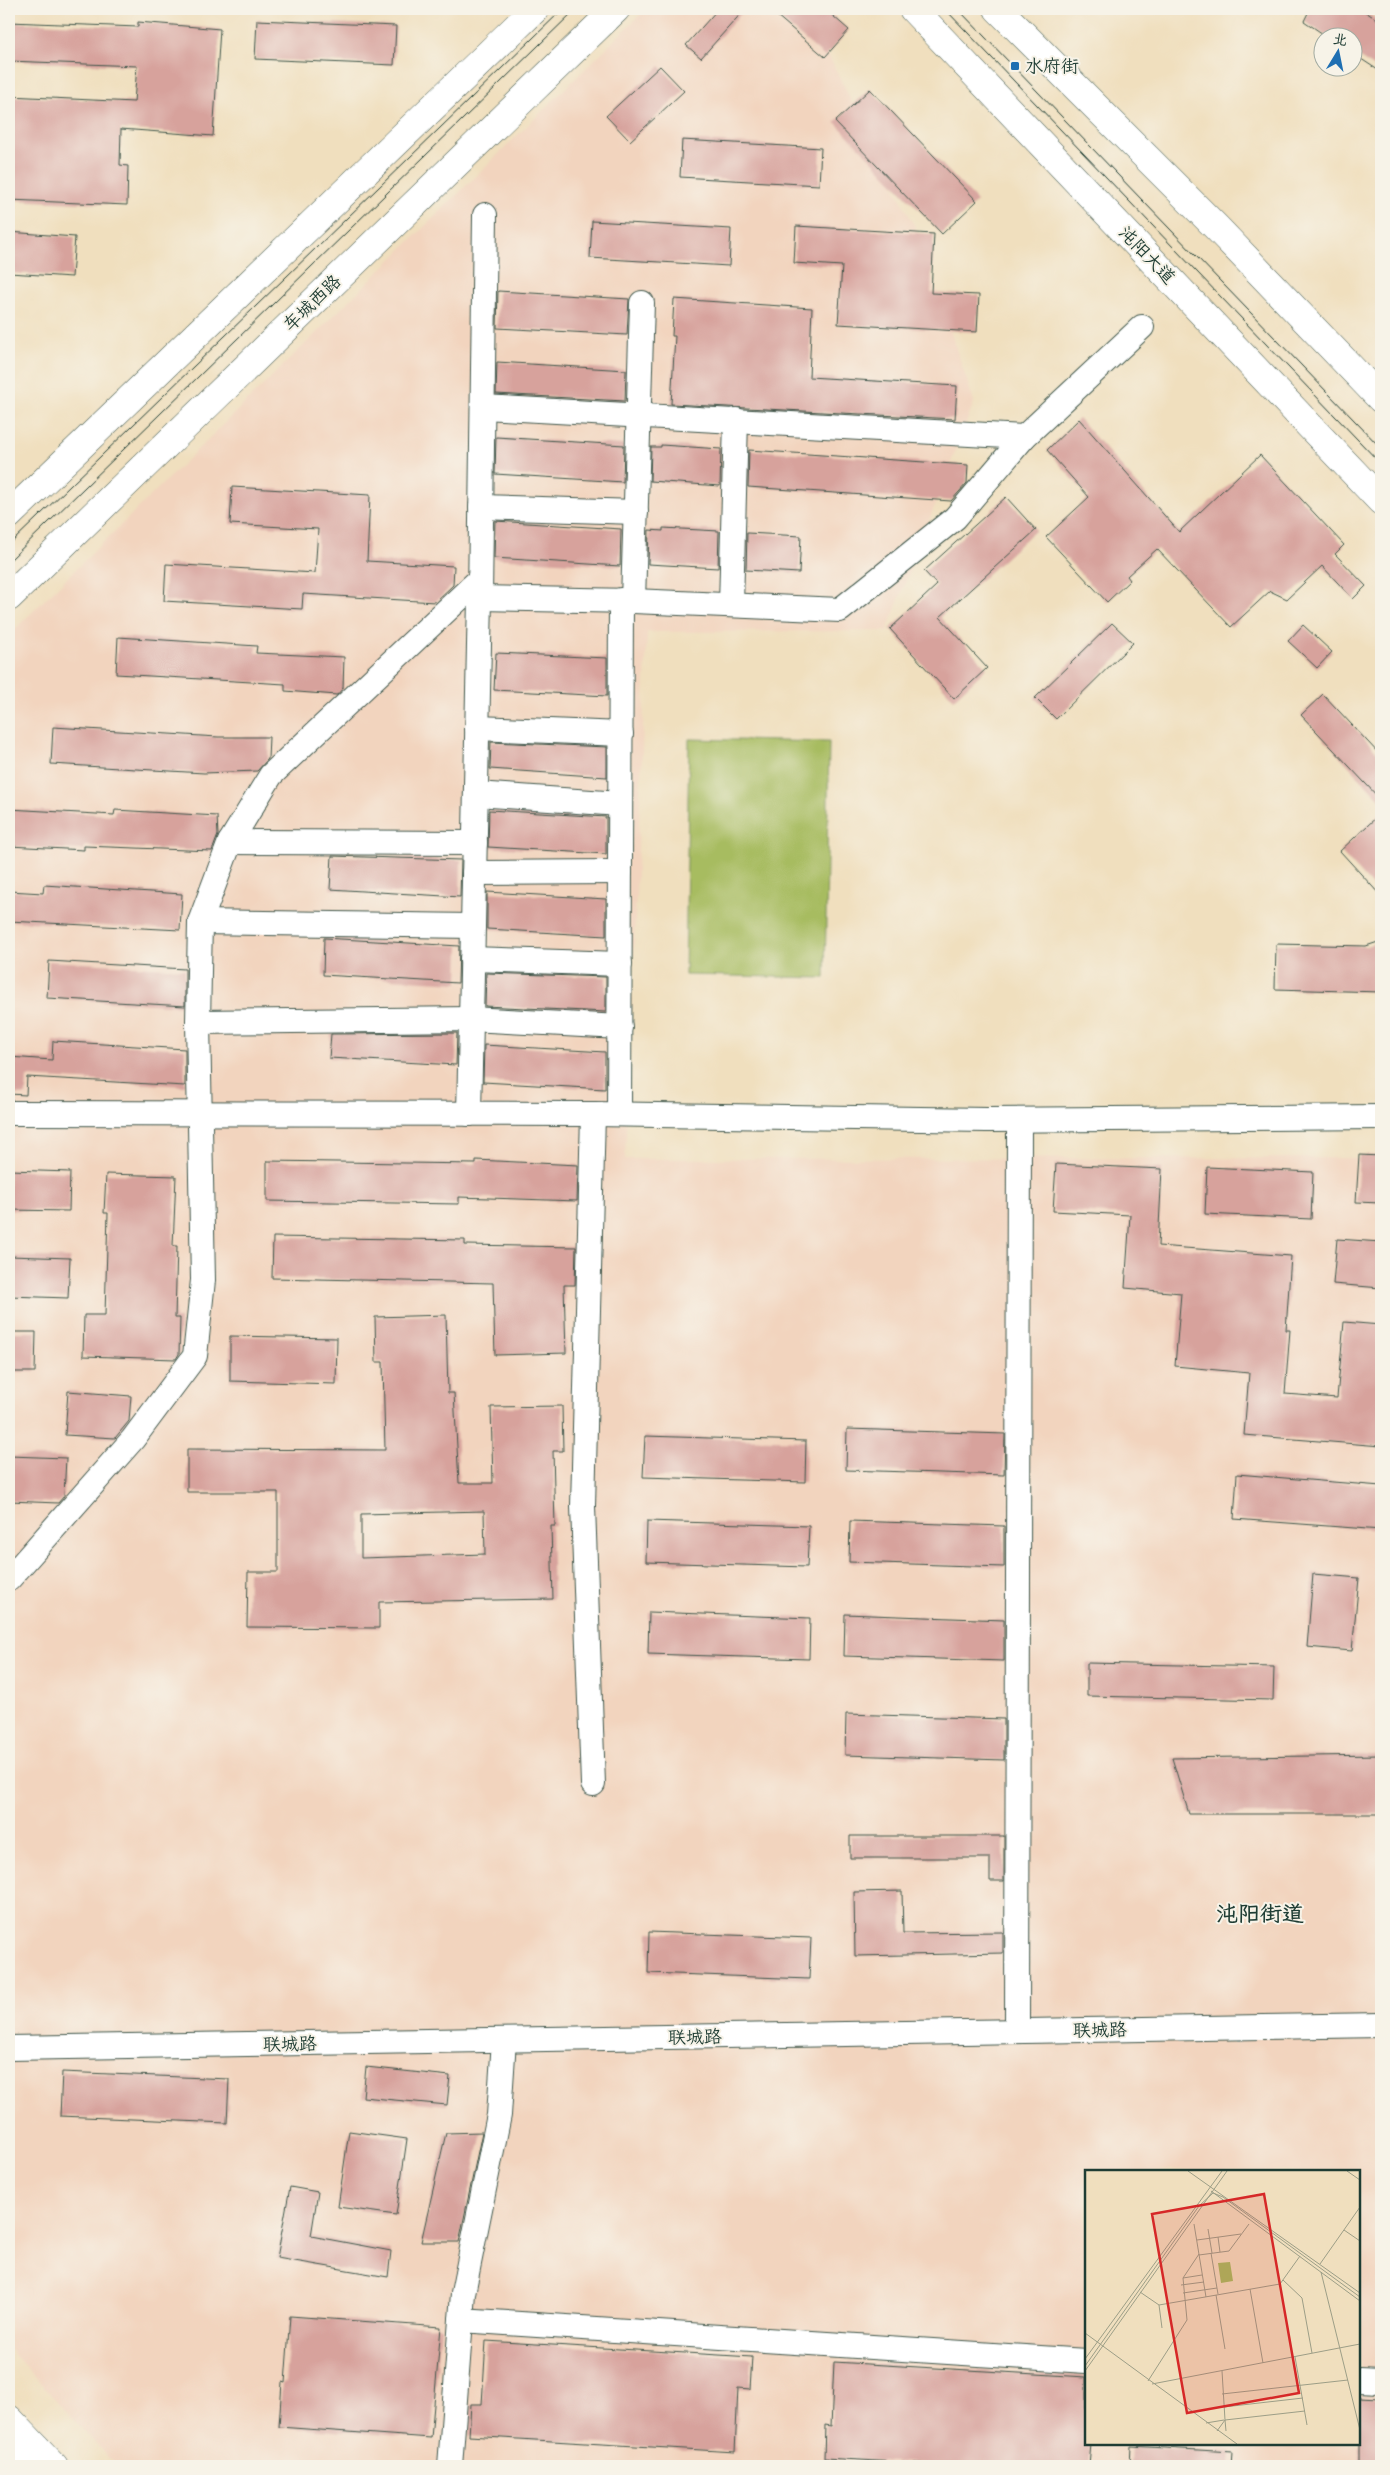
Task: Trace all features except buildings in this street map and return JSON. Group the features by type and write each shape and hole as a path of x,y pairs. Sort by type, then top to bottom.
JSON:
{"main road":[{"path":"9,515 535,9"},
{"name":"车城西路","path":"9,597 616,9"},
{"name":"沌阳大道","path":"913,9 1381,501"},
{"path":"998,9 1217,228 1381,399"},
{"path":"9,2419 54,2466"},
{"path":"9,2450 24,2466"}],"street":[{"path":"469,1114 480,589 485,215"},
{"path":"619,1114 621,734 627,600 636,512 642,303"},
{"path":"9,1579 133,1439 195,1356 203,1280 198,1022 200,922 230,842 271,775 480,589 627,600 840,610 954,518 1024,437 1142,328"},
{"path":"483,407 639,414 1024,437"},
{"path":"731,605 736,420"},
{"path":"481,507 636,512"},
{"path":"477,728 621,734"},
{"path":"476,794 620,804"},
{"path":"230,842 475,843"},
{"path":"474,873 620,872"},
{"path":"200,922 473,926"},
{"path":"472,959 620,964"},
{"path":"198,1022 471,1019 620,1027"},
{"path":"9,1113 619,1114 1019,1120 1381,1118"},
{"path":"593,1114 583,1506 593,1784"},
{"path":"1017,2031 1019,1120"},
{"name":"联城路","path":"9,2048 1381,2026"},
{"path":"450,2466 463,2293 499,2115 504,2040"},
{"path":"461,2320 1085,2362"},
{"path":"1360,2380 1381,2381"}],"shaded area":[{"path":"646,9 805,9 916,229 974,402 887,631 647,632 625,1159 1381,1158 1381,2466 117,2466 9,2349 9,635"}],"green space":[{"path":"689,739 829,742 825,978 685,975"}],"tram line":[{"path":"9,545 563,9"},
{"path":"9,561 576,9"},
{"path":"945,9 1381,464"},
{"path":"958,9 1381,448"}],"place":[{"name":"水府街","path":"1015,66"}],"district":[{"name":"沌阳街道","path":"1260,1913"}]}
